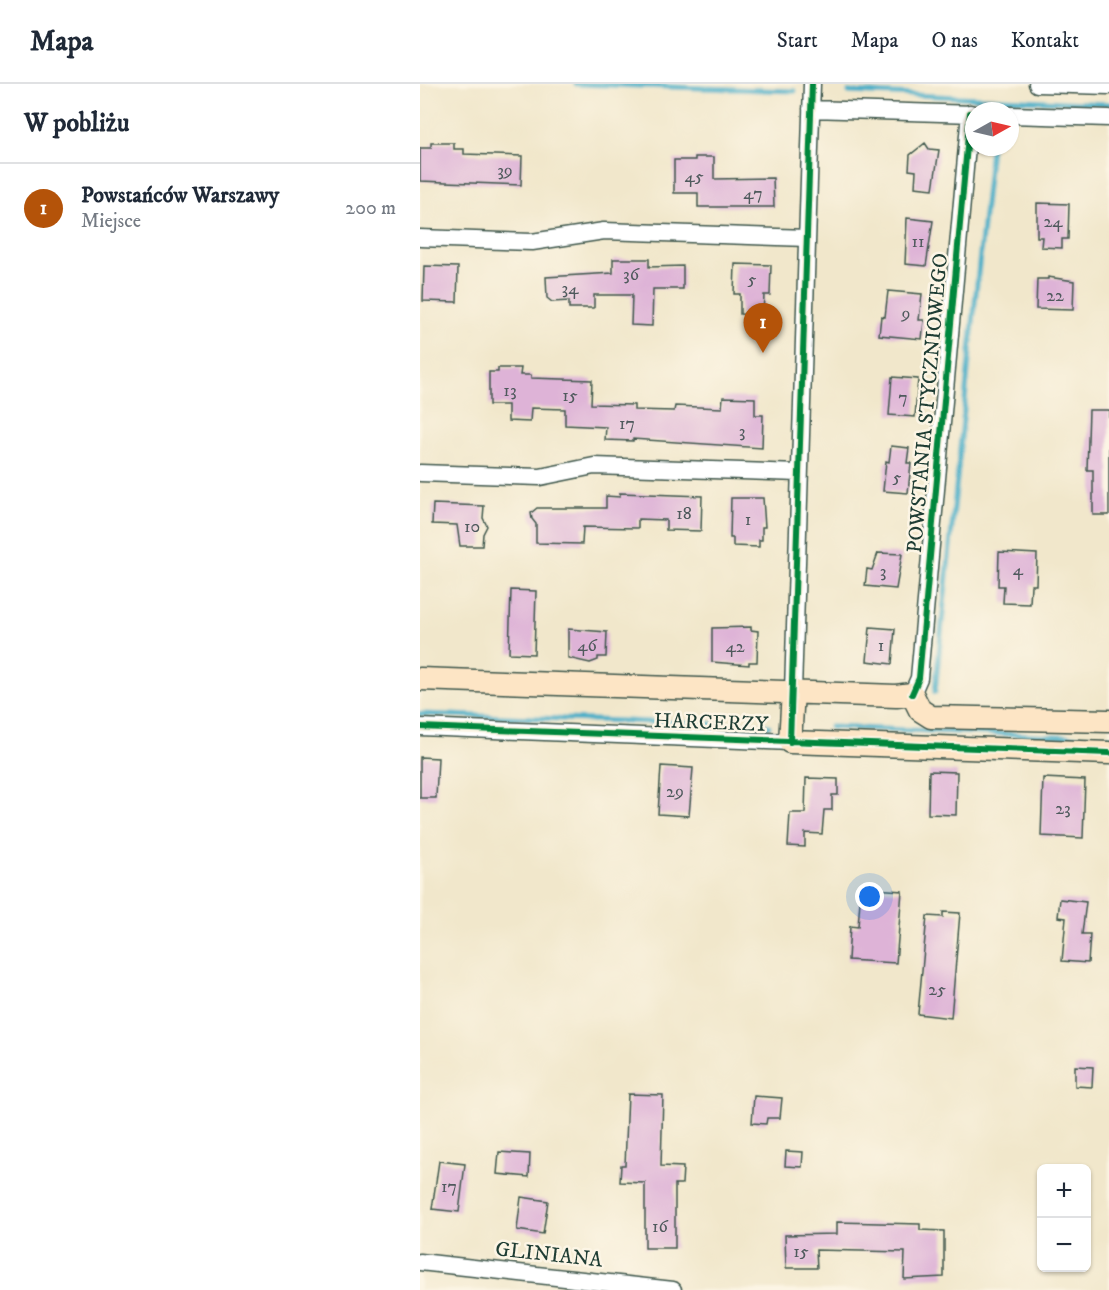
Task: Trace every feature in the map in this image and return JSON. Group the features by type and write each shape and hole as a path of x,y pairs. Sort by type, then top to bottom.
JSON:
{"street":[{"path":"790,742 812,84"},
{"path":"1037,84 1109,86"},
{"path":"812,109 965,113"},
{"path":"1019,115 1109,118"},
{"name":"POWSTANIA STYCZNIOWEGO","path":"912,694 919,678 968,156"},
{"path":"420,238 532,242 604,231 807,238"},
{"path":"420,473 540,477 594,466 799,473"},
{"name":"HARCERZY","path":"420,679 896,696 912,694"},
{"path":"912,694 920,710 931,717 1109,721"},
{"name":"HARCERZY","path":"420,727 1109,753"},
{"name":"GLINIANA","path":"420,1262 673,1290"}],"building":[{"path":"431,143 454,143 454,149 464,149 464,154 522,156 521,185 420,181 420,148 431,148"},
{"path":"925,143 929,149 939,150 933,189 915,187 916,171 909,170 910,155"},
{"path":"695,157 714,157 714,179 773,178 774,207 698,207 698,193 674,193 674,160 695,160"},
{"path":"1037,203 1069,204 1068,239 1062,239 1062,248 1041,247 1042,237 1037,237"},
{"path":"907,218 933,221 926,266 905,264"},
{"path":"613,259 649,259 649,267 683,266 683,289 653,289 652,326 631,325 632,295 594,295 594,308 569,308 569,301 552,302 547,298 546,277 613,273"},
{"path":"735,264 771,265 770,295 764,295 763,315 740,314 740,294 734,294"},
{"path":"424,266 458,267 457,302 423,301"},
{"path":"1048,277 1074,281 1073,310 1036,309 1037,279 1048,279"},
{"path":"888,291 922,294 919,320 924,320 922,339 879,335 881,316 885,317"},
{"path":"498,368 521,368 520,375 531,375 531,378 592,380 591,404 634,405 634,410 674,411 675,406 722,408 723,397 755,398 755,415 763,415 762,448 633,439 633,441 605,440 606,427 565,425 565,409 531,408 530,422 508,421 508,405 489,405 489,372 498,372"},
{"path":"892,377 918,379 915,417 889,415"},
{"path":"1089,410 1109,410 1109,515 1093,515 1093,470 1087,470"},
{"path":"891,446 909,448 907,463 911,463 908,493 883,491 886,461 889,462"},
{"path":"620,493 702,496 701,531 666,530 666,520 638,519 638,528 583,527 582,544 536,543 536,524 531,513 537,508 606,508 606,496 620,497"},
{"path":"731,498 763,498 765,527 762,527 762,540 759,540 759,547 733,546 733,538 730,538"},
{"path":"433,504 484,506 483,518 487,526 483,534 482,546 460,546 457,525 432,524"},
{"path":"999,552 1037,554 1036,585 1031,585 1030,604 1003,603 1004,586 998,586"},
{"path":"878,553 902,554 896,589 865,586 867,569 872,570"},
{"path":"511,590 536,591 534,654 509,653"},
{"path":"751,627 751,630 758,631 757,662 749,662 749,665 712,662 712,628"},
{"path":"870,627 895,629 892,664 867,661"},
{"path":"568,629 607,632 606,657 598,657 598,660 590,663 568,658"},
{"path":"420,757 438,758 436,798 420,798"},
{"path":"661,766 693,768 689,816 658,814"},
{"path":"929,771 957,772 956,815 928,814"},
{"path":"806,778 838,779 838,795 832,795 832,810 824,810 822,834 805,833 805,847 788,846 790,813 805,813"},
{"path":"1043,778 1085,780 1083,838 1041,836"},
{"path":"861,888 902,891 896,963 848,960 850,926 858,927"},
{"path":"1060,899 1086,902 1082,934 1090,934 1088,963 1062,961 1066,918 1058,917"},
{"path":"943,912 960,913 951,1018 918,1014 927,916 943,917"},
{"path":"1075,1066 1093,1067 1092,1087 1075,1086"},
{"path":"628,1094 663,1095 661,1166 683,1167 682,1184 675,1184 675,1248 645,1248 645,1183 620,1182 621,1165 625,1165"},
{"path":"754,1096 782,1098 780,1118 767,1118 766,1124 752,1123"},
{"path":"786,1151 803,1152 802,1167 785,1166"},
{"path":"499,1152 530,1154 529,1177 497,1174"},
{"path":"439,1161 465,1164 459,1212 432,1209"},
{"path":"521,1197 548,1201 543,1234 517,1230"},
{"path":"837,1222 920,1224 920,1230 944,1231 944,1277 904,1279 905,1252 816,1250 817,1268 786,1268 785,1235 837,1234"}],"waterway":[{"path":"576,84 795,91"},
{"path":"849,92 1109,104"},
{"path":"935,692 990,156"},
{"path":"420,714 769,726"},
{"path":"830,727 1109,738"}],"cycle path":[{"path":"790,742 812,84"},
{"path":"912,694 919,678 966,156"},
{"path":"420,727 1109,753"}],"place":[{"name":"Powstańców Warszawy","path":"763,353"}]}
